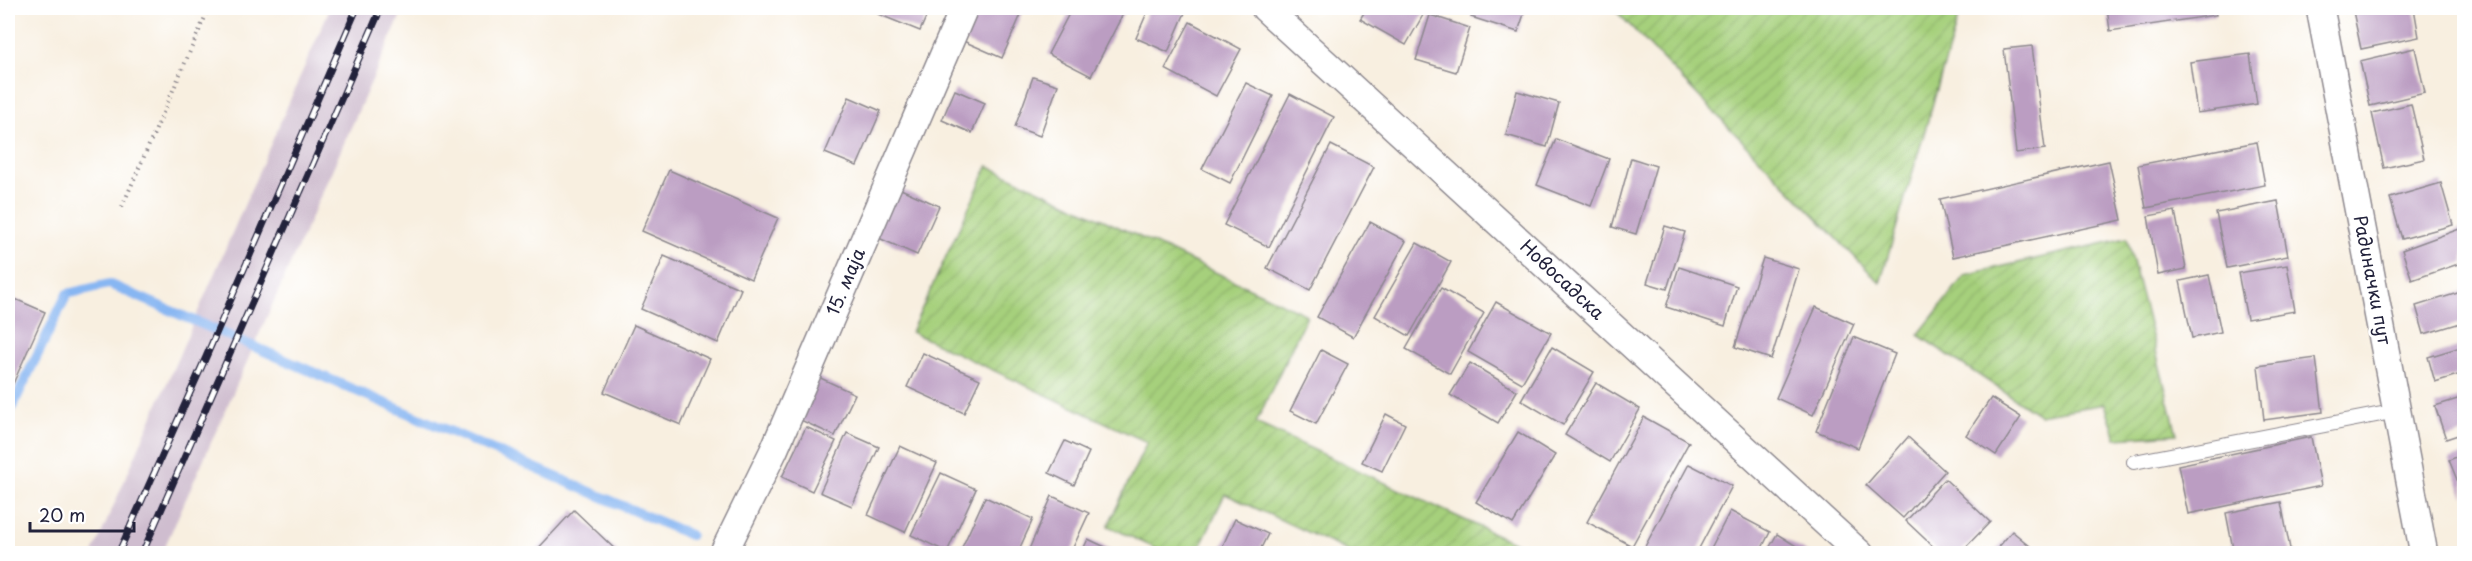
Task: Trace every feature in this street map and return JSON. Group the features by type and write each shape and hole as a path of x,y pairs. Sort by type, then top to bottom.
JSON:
{"street":[{"name":"15. маја","path":"724,553 774,450 964,8"},
{"name":"Новосадска","path":"1265,8 1860,554"},
{"name":"Радиначки пут","path":"2320,8 2424,554"}],"lane":[{"path":"2134,462 2397,411"}],"path":[{"path":"122,207 209,8"}],"shaded area":[{"path":"330,8 404,8 162,553 93,553"}],"green space":[{"path":"1613,8 1961,8 1880,283"},
{"path":"988,166 1307,315 1256,423 1536,553 1352,553 1225,494 1197,553 1165,553 1108,526 1147,442 911,332"},
{"path":"2127,238 2177,434 2116,438 2105,404 2039,415 1918,335 1965,275"}],"building":[{"path":"881,8 930,8 920,31 878,14"},
{"path":"975,8 1023,10 1002,58 961,40"},
{"path":"1072,8 1126,8 1091,76 1048,54"},
{"path":"1149,8 1187,8 1168,52 1136,38"},
{"path":"1367,8 1427,8 1406,45 1360,19"},
{"path":"1475,8 1526,8 1518,32 1471,17"},
{"path":"2107,8 2214,8 2216,15 2110,31"},
{"path":"2371,8 2414,8 2419,37 2361,49 2353,11"},
{"path":"1430,15 1470,28 1456,72 1416,60"},
{"path":"1190,22 1241,49 1216,96 1165,69"},
{"path":"2032,46 2045,149 2016,153 2004,49"},
{"path":"2415,48 2425,93 2370,106 2360,61"},
{"path":"2250,54 2257,104 2197,113 2190,62"},
{"path":"1033,77 1058,85 1040,136 1015,127"},
{"path":"1246,83 1273,96 1230,183 1202,169"},
{"path":"955,90 985,103 972,133 942,120"},
{"path":"1517,91 1559,103 1547,147 1506,135"},
{"path":"1290,94 1334,117 1269,247 1224,225"},
{"path":"849,97 881,111 857,166 825,153"},
{"path":"2411,104 2424,159 2384,168 2372,113"},
{"path":"1556,139 1609,159 1591,206 1537,185"},
{"path":"2257,142 2265,185 2146,208 2138,165"},
{"path":"1331,145 1374,167 1310,290 1267,268"},
{"path":"1631,158 1656,166 1636,234 1612,227"},
{"path":"2109,161 2122,220 1953,257 1940,199"},
{"path":"669,170 778,218 751,279 642,231"},
{"path":"2441,183 2453,225 2402,239 2390,198"},
{"path":"894,186 939,206 917,255 872,235"},
{"path":"2278,201 2288,256 2227,268 2216,213"},
{"path":"2175,211 2186,269 2158,275 2148,216"},
{"path":"1370,222 1406,241 1353,337 1317,317"},
{"path":"1665,226 1685,232 1667,289 1647,283"},
{"path":"2462,228 2464,262 2412,280 2402,250"},
{"path":"1417,243 1451,262 1409,336 1375,316"},
{"path":"664,256 741,289 718,343 641,309"},
{"path":"1763,258 1799,269 1771,359 1735,347"},
{"path":"2287,265 2295,311 2247,319 2238,273"},
{"path":"1679,267 1737,286 1725,326 1666,307"},
{"path":"2209,275 2221,332 2192,338 2180,281"},
{"path":"1441,288 1484,313 1450,374 1406,349"},
{"path":"2464,291 2464,322 2424,334 2416,306"},
{"path":"15,299 45,312 8,395 8,317"},
{"path":"1496,302 1551,333 1522,383 1468,352"},
{"path":"1816,307 1854,324 1813,415 1776,398"},
{"path":"634,325 710,359 681,425 604,392"},
{"path":"1854,337 1895,354 1858,448 1816,431"},
{"path":"2464,346 2464,373 2435,382 2428,357"},
{"path":"1552,347 1594,372 1563,425 1521,400"},
{"path":"1321,350 1348,364 1316,424 1290,411"},
{"path":"923,353 980,379 964,413 907,387"},
{"path":"2316,358 2323,412 2264,420 2258,366"},
{"path":"1470,363 1517,391 1498,423 1450,395"},
{"path":"814,375 855,394 835,436 794,417"},
{"path":"1596,383 1640,409 1610,462 1565,435"},
{"path":"2464,397 2464,433 2446,439 2435,406"},
{"path":"1991,398 2021,417 1996,455 1966,435"},
{"path":"1386,414 1405,424 1382,471 1362,462"},
{"path":"1644,417 1689,442 1632,546 1587,522"},
{"path":"806,427 836,441 812,491 782,477"},
{"path":"1518,432 1555,455 1513,524 1476,502"},
{"path":"847,433 879,447 852,506 820,492"},
{"path":"1908,437 1945,471 1903,518 1866,485"},
{"path":"2311,437 2321,486 2188,514 2178,465"},
{"path":"1065,441 1089,452 1074,485 1049,473"},
{"path":"900,446 937,463 905,532 868,515"},
{"path":"2464,454 2464,497 2449,460"},
{"path":"1689,464 1732,486 1696,554 1641,554"},
{"path":"941,473 976,489 947,552 911,535"},
{"path":"1945,479 1990,522 1959,554 1941,554 1906,521"},
{"path":"1052,496 1089,513 1070,554 1027,554"},
{"path":"985,497 1033,519 1017,554 959,554"},
{"path":"2281,502 2291,554 2234,554 2226,513"},
{"path":"574,510 620,554 533,554"},
{"path":"1730,511 1770,532 1759,554 1708,554"},
{"path":"1235,519 1268,534 1258,554 1219,554"},
{"path":"2012,531 2037,552 2036,554 1993,554"},
{"path":"1777,534 1809,554 1766,554"},
{"path":"1088,539 1120,554 1081,554"}],"waterway":[{"path":"8,415 67,294 109,284 690,535"}],"railway":[{"path":"118,554 357,8"},
{"path":"142,554 381,8"}]}
